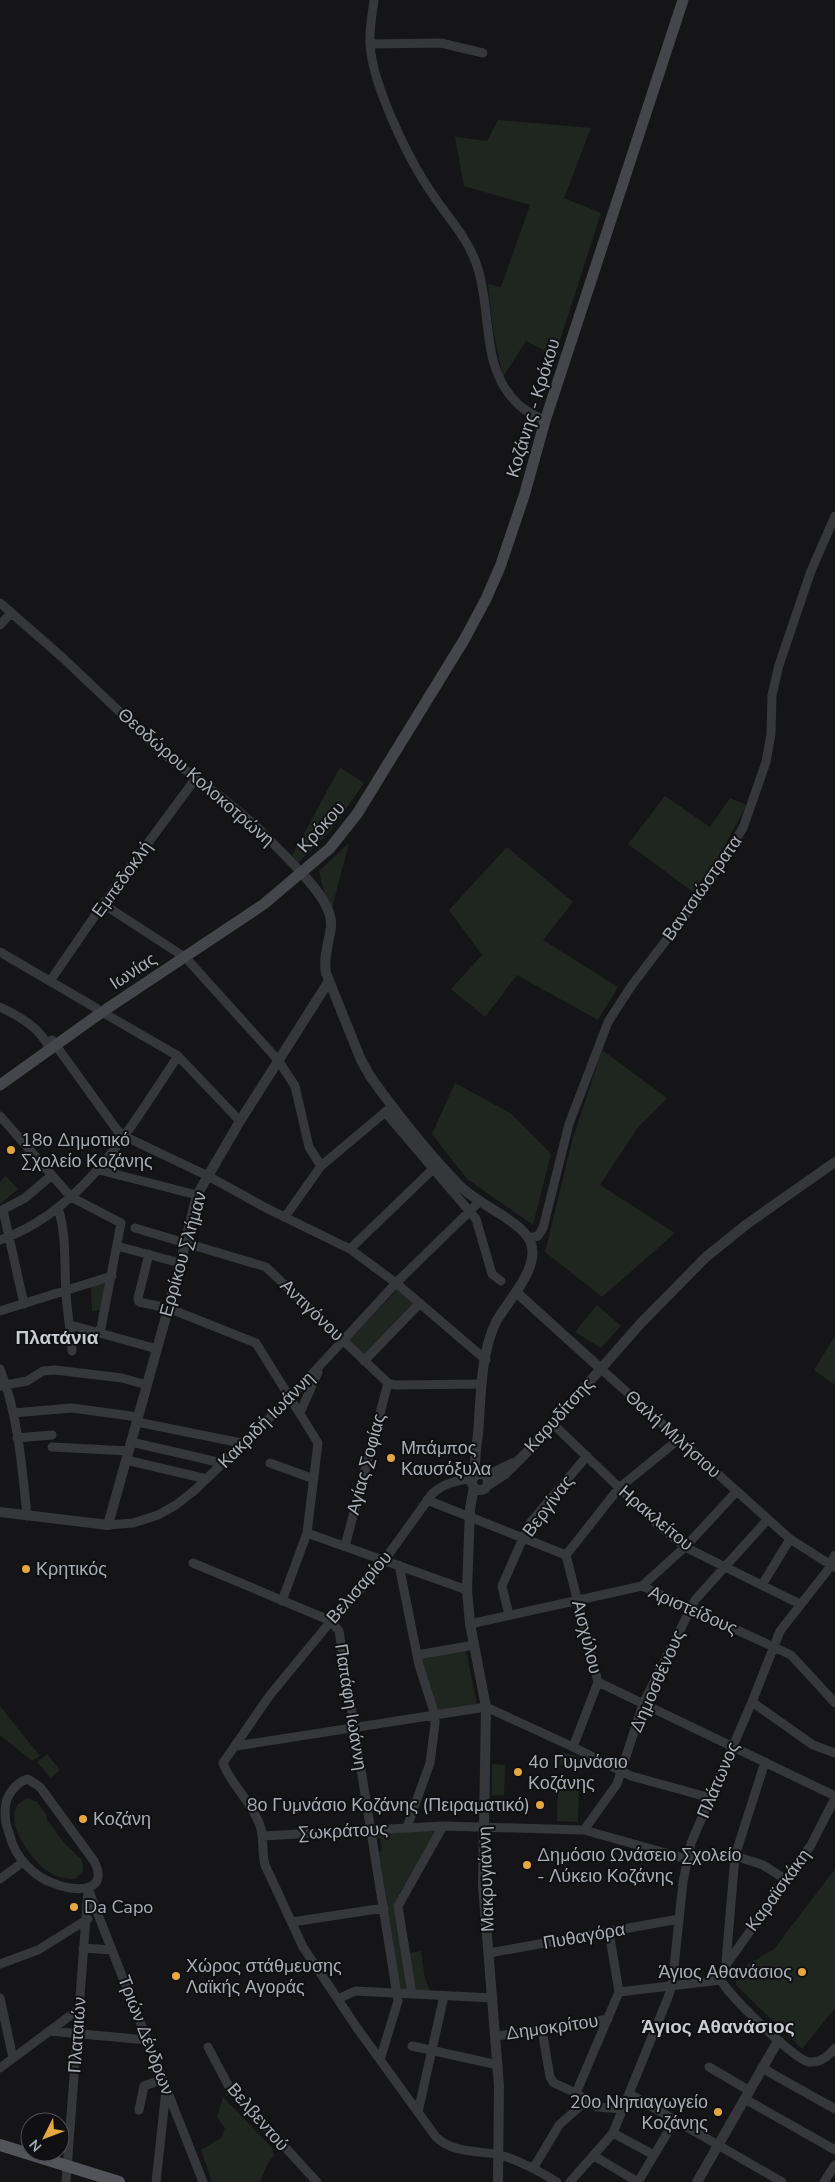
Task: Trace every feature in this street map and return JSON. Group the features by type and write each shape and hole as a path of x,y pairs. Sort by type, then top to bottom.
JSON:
{"main road":[{"name":"Κοζάνης - Κρόκου","path":"364,803 446,671 486,599 511,536 545,421 683,0"},
{"name":"Κρόκου","path":"301,872 337,840 364,803"},
{"name":"Ιωνίας","path":"0,1077 183,956 260,898 284,886 301,872"},
{"name":"Ιωνίας","path":"0,1085 51,1044"},
{"path":"0,2145 119,2182"}],"street":[{"path":"374,0 370,44 372,63 380,89 414,163 433,196 465,238 477,266 494,364 503,384 520,406 545,421"},
{"path":"370,44 441,43 483,53"},
{"name":"Βαντσιώστρατα","path":"529,1238 538,1236 543,1228 569,1124 608,1022 632,985 703,892 743,828 766,762 771,734 772,695 779,665 811,571 835,516"},
{"name":"Θεοδώρου Κολοκοτρώνη","path":"0,603 63,658 158,748 257,827 301,872 319,895 331,924 324,962 329,981 361,1060 389,1109 460,1186 479,1202 511,1222 529,1238"},
{"path":"0,625 11,613"},
{"name":"Εμπεδοκλή","path":"50,981 103,904 196,778"},
{"path":"103,904 183,956 278,1060 296,1086 309,1147 322,1166"},
{"path":"0,952 178,1056 240,1120"},
{"name":"Ερρίκου Σλήμαν","path":"108,1524 186,1242 197,1195 240,1120 329,981"},
{"path":"0,1007 27,1022 51,1044 117,1130 124,1136 208,1176 350,1249 396,1283 486,1360"},
{"path":"0,1240 31,1226 58,1208 99,1170 178,1056"},
{"path":"285,1217 322,1166 389,1109 433,1169 476,1219 492,1274 501,1281"},
{"path":"0,1116 71,1197 121,1223 100,1333"},
{"name":"Καρυδίτσης","path":"480,1481 506,1465 517,1462 553,1424 600,1368 706,1257 753,1219 835,1162"},
{"path":"350,1249 433,1169"},
{"path":"99,1170 197,1195"},
{"path":"24,1304 10,1237 2,1211 24,1198 52,1175"},
{"name":"Κακριδή Ιωάννη","path":"0,1512 108,1524 133,1523 158,1515 176,1505 207,1479 241,1443 290,1398 396,1283 479,1202"},
{"path":"58,1208 65,1239 65,1290 71,1325 72,1351"},
{"name":"Αντιγόνου","path":"135,1228 266,1267 388,1383"},
{"path":"516,1292 532,1258 533,1248 529,1238"},
{"path":"117,1246 180,1263"},
{"path":"148,1254 139,1302 168,1308 256,1343 318,1443 307,1532 282,1601"},
{"path":"0,1310 112,1276"},
{"name":"Θαλή Μιλήσιου","path":"516,1292 790,1539 833,1566"},
{"name":"Μακρυγιάννη","path":"498,2182 500,2108 498,2065 483,1885 486,1707 470,1624 467,1590 470,1509 480,1481 478,1437 482,1384 495,1324 516,1292"},
{"path":"364,1361 420,1303"},
{"path":"71,1325 157,1349"},
{"path":"300,1413 321,1364"},
{"path":"0,1369 13,1412 27,1516"},
{"path":"4,1386 27,1381 43,1371 55,1370 122,1378 147,1385"},
{"path":"388,1383 482,1384"},
{"name":"Αγίας Σοφίας","path":"345,1546 388,1383"},
{"path":"13,1412 72,1408 137,1419 241,1443"},
{"name":"Ηρακλείτου","path":"553,1424 685,1548 800,1604"},
{"path":"17,1438 52,1435"},
{"path":"427,1500 566,1555 620,1488 679,1439"},
{"path":"52,1447 129,1451 222,1463"},
{"path":"129,1451 207,1479"},
{"name":"Βεργίνας","path":"509,1615 502,1586 523,1538 531,1522 586,1456"},
{"path":"270,1463 314,1479"},
{"name":"Βελισαρίου","path":"263,1836 260,1823 223,1763 270,1696 331,1621 363,1588 437,1489 449,1483 480,1481"},
{"path":"642,1586 685,1548 737,1491"},
{"name":"Δημοσθένους","path":"584,1830 617,1784 643,1704 690,1609 700,1593 768,1519"},
{"path":"307,1532 467,1590"},
{"path":"762,1585 790,1539"},
{"name":"Αισχύλου","path":"566,1555 598,1682 573,1747"},
{"name":"Πλάτωνος","path":"570,2182 613,2133 630,2094 672,1986 687,1859 710,1798 785,1623 833,1566 835,1555"},
{"name":"Παπάφη Ιωάννη","path":"193,1563 331,1621 336,1626 340,1637 355,1727 398,2001 380,2060"},
{"path":"399,1565 417,1655 435,1715 431,1756 407,1827"},
{"name":"Αριστείδους","path":"470,1624 642,1586 791,1654 835,1703"},
{"path":"417,1655 474,1645"},
{"path":"598,1682 835,1797"},
{"path":"752,1702 813,1745 835,1753"},
{"path":"236,1746 486,1707 647,1781 710,1798"},
{"path":"726,1964 735,1856 765,1762"},
{"name":"Πλαταιών","path":"23,1862 11,1840 5,1818 5,1808 7,1798 12,1791 23,1780 28,1780 40,1788 97,1867 98,1878 88,1889 66,2182"},
{"name":"Καραϊσκάκη","path":"721,1980 721,1973 740,1943 784,1879 811,1845 835,1797"},
{"path":"412,1994 398,1906 443,1826"},
{"name":"Σωκράτους","path":"263,1836 443,1826 584,1830 687,1859 735,1856"},
{"path":"263,1836 262,1853 265,1864 303,1947 338,2000 436,2137 448,2146 460,2150 499,2155 534,2168 557,2182"},
{"path":"735,1856 763,1865 784,1879"},
{"path":"0,1879 23,1862 37,1875 51,1883 70,1888 88,1889"},
{"name":"Τριών Δένδρων","path":"88,1889 203,2182"},
{"path":"292,1922 384,1908"},
{"path":"0,1964 38,1950 85,1922 97,1912"},
{"name":"Πυθαγόρα","path":"489,1953 679,1919"},
{"path":"576,2094 619,1992 609,1932"},
{"path":"728,1932 740,1943"},
{"path":"83,1948 112,1950"},
{"path":"619,1992 721,1980 778,2041 801,2059 811,2062 828,2057 835,2048"},
{"path":"338,2000 355,1991 493,1998"},
{"path":"418,2112 444,1996"},
{"path":"0,1998 13,2058"},
{"path":"0,2068 78,2008"},
{"name":"Δημοκρίτου","path":"496,2036 608,2019"},
{"path":"542,2030 551,2080 597,2107 623,2109"},
{"path":"49,2031 147,2040"},
{"path":"697,2182 778,2041"},
{"path":"412,2046 498,2065"},
{"name":"Βελβεντού","path":"208,2047 228,2086 317,2182"},
{"path":"709,2066 747,2095 835,2150"},
{"path":"762,2068 835,2109"},
{"path":"139,2110 144,2086 163,2079"},
{"path":"156,2182 166,2089"},
{"path":"630,2094 782,2182"},
{"path":"534,2168 559,2125 586,2101"},
{"path":"594,2156 638,2182 675,2120"},
{"path":"613,2133 654,2154"},
{"path":"824,2182 835,2165"}],"shaded area":[{"path":"498,120 591,128 564,198 601,213 555,356 526,341 503,377 493,329 488,284 501,287 530,205 464,186 455,137 487,141"},
{"path":"340,767 364,783 331,830 298,863 292,856"},
{"path":"665,796 710,827 730,798 747,805 717,859 693,892 628,844"},
{"path":"349,843 332,908 325,896 319,871"},
{"path":"507,847 573,902 543,940 618,987 598,1020 517,975 485,1017 451,989 482,955 449,910"},
{"path":"602,1050 667,1098 639,1126 600,1185 675,1233 602,1297 545,1252 572,1141"},
{"path":"455,1083 510,1113 551,1154 533,1225 467,1179 432,1134"},
{"path":"6,1176 18,1189 0,1204 0,1181"},
{"path":"106,1282 100,1310 92,1311 91,1286"},
{"path":"398,1289 414,1305 364,1356 348,1341"},
{"path":"597,1305 621,1326 601,1348 575,1332"},
{"path":"835,1336 835,1385 814,1370"},
{"path":"466,1650 477,1705 437,1711 421,1658"},
{"path":"0,1706 40,1756 32,1761 0,1735"},
{"path":"562,1752 582,1758 579,1770 559,1764"},
{"path":"47,1754 60,1770 51,1778 37,1762"},
{"path":"492,1764 505,1765 504,1795 492,1795"},
{"path":"558,1784 579,1785 578,1822 557,1821"},
{"path":"28,1798 37,1802 46,1814 47,1820 65,1844 82,1860 83,1871 75,1879 68,1879 49,1872 36,1860 23,1843 15,1825 14,1816 18,1805"},
{"path":"436,1830 398,1896 395,1905 408,1989 400,1989 379,1852 382,1851 380,1838 376,1838 376,1834"},
{"path":"835,1869 835,2008 802,2049 736,1985 737,1971 774,1949"},
{"path":"421,1951 425,1979 430,1990 416,1990 409,1953"},
{"path":"223,2097 272,2148 274,2155 267,2165 260,2182 212,2182 201,2150 221,2138 225,2128 217,2117"}],"place":[{"name":"18ο Δημοτικό Σχολείο Κοζάνης","path":"11,1150"},
{"name":"Μπάμπος Καυσόξυλα","path":"391,1458"},
{"name":"Κρητικός","path":"26,1569"},
{"name":"4ο Γυμνάσιο Κοζάνης","path":"518,1772"},
{"name":"8ο Γυμνάσιο Κοζάνης (Πειραματικό)","path":"540,1805"},
{"name":"Κοζάνη","path":"83,1819"},
{"name":"Δημόσιο Ωνάσειο Σχολείο - Λύκειο Κοζάνης","path":"527,1865"},
{"name":"Da Capo","path":"74,1907"},
{"name":"Άγιος Αθανάσιος","path":"802,1972"},
{"name":"Χώρος στάθμευσης Λαϊκής Αγοράς","path":"176,1976"},
{"name":"20ο Νηπιαγωγείο Κοζάνης","path":"718,2112"}],"district":[{"name":"Πλατάνια","path":"57,1338"},
{"name":"Άγιος Αθανάσιος","path":"718,2027"}]}
